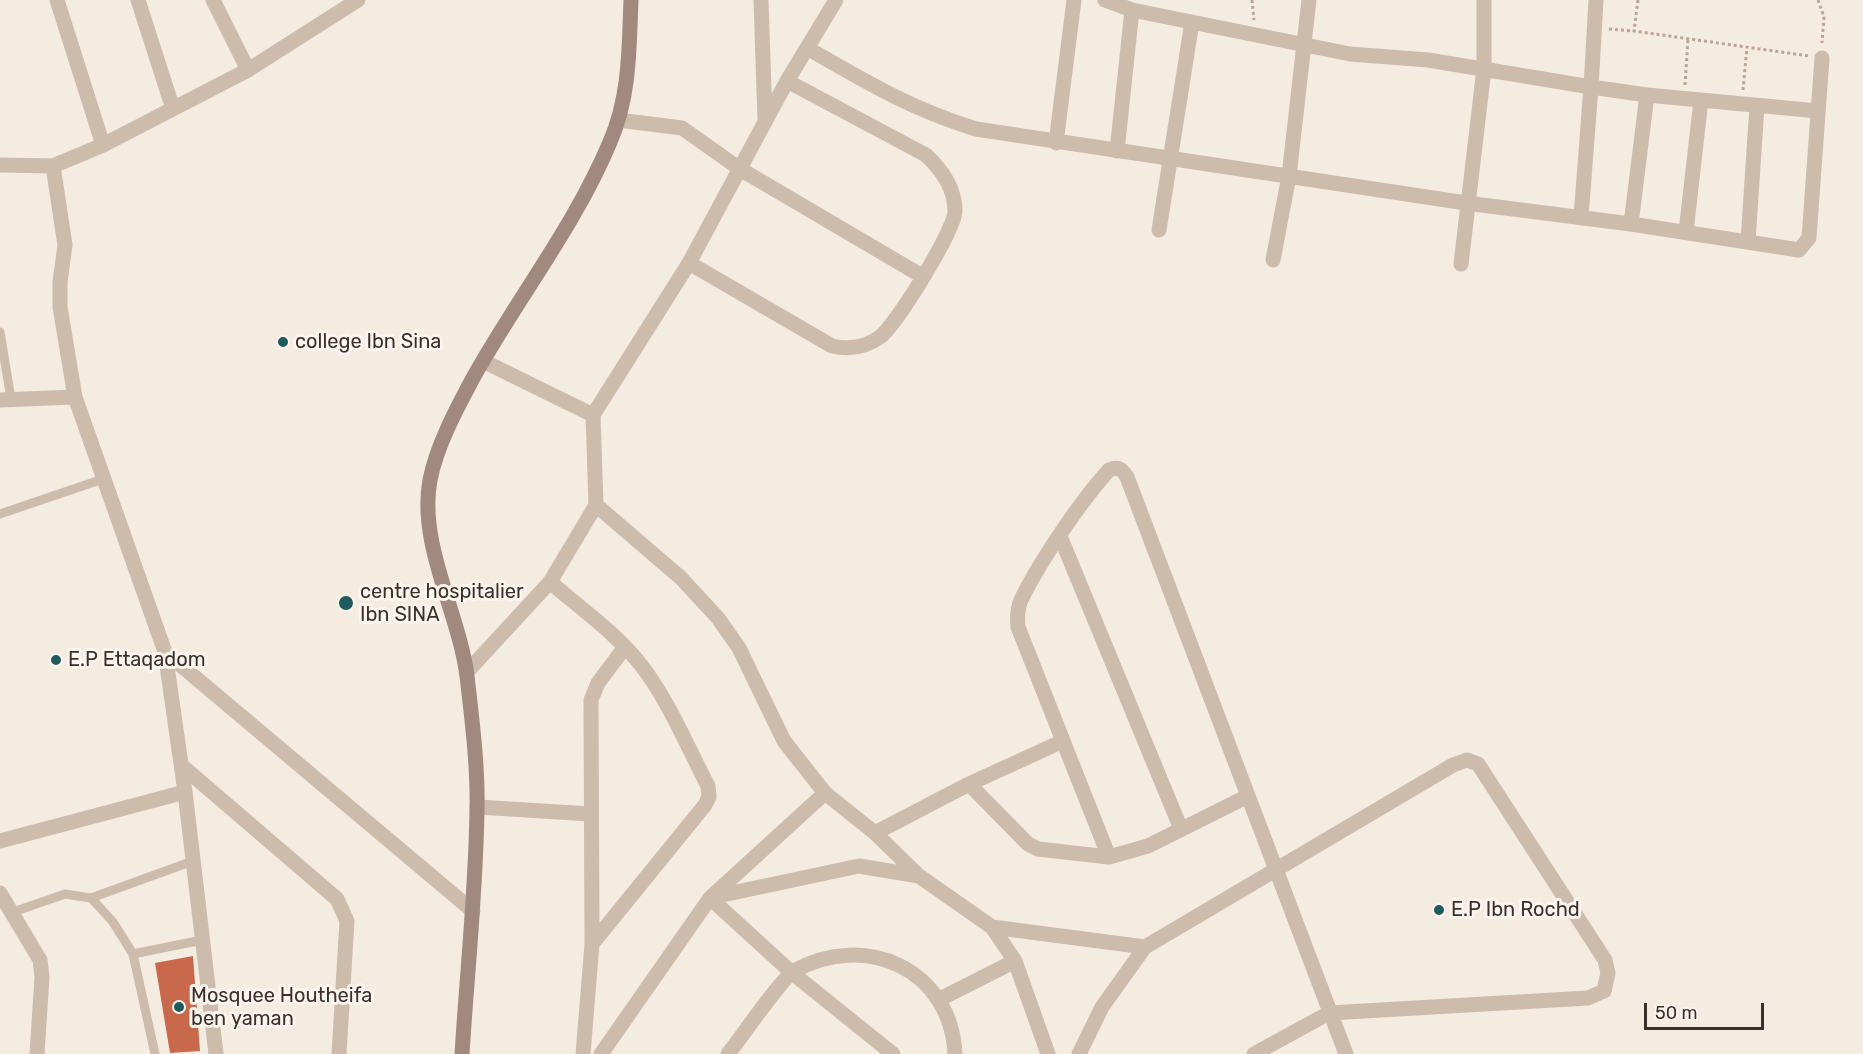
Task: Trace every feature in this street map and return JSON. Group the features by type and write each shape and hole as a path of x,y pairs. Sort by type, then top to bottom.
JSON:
{"main road":[{"path":"462,1054 477,807 466,673 428,512 434,462 457,407 581,199 611,142 618,120 628,69 631,0"}],"street":[{"path":"57,0 103,145"},
{"path":"138,0 173,109"},
{"path":"213,0 248,70"},
{"path":"0,165 53,166 103,145 248,70 358,0"},
{"path":"761,0 765,124"},
{"path":"466,673 550,582 596,505 593,415 689,263 787,81 836,0"},
{"path":"1056,143 1074,0"},
{"path":"1105,0 1132,10 1350,54 1428,60 1647,95 1818,111"},
{"path":"1273,260 1289,176 1309,0"},
{"path":"1461,264 1484,69 1484,0"},
{"path":"1581,217 1596,0"},
{"path":"1117,151 1132,10"},
{"path":"1159,230 1192,22"},
{"path":"807,48 893,98 937,117 976,129 1056,143 1799,250 1809,238 1822,58"},
{"path":"689,263 832,346 846,350 863,346 880,337 896,322 922,276 944,244 955,211 946,178 926,155 787,81"},
{"path":"1631,224 1647,95"},
{"path":"1686,232 1701,100"},
{"path":"1748,241 1757,106"},
{"path":"618,120 682,129 740,169 922,276"},
{"path":"53,166 65,245 60,307 75,397 165,652 186,792 216,1054"},
{"path":"483,361 593,415"},
{"path":"6,400 75,397"},
{"path":"1109,856 1018,627 1017,613 1021,600 1060,536 1108,470 1115,467 1122,469 1127,477 1346,1054"},
{"path":"596,505 681,579 718,618 740,648 784,741 825,793 875,833 919,876 992,927 1015,961 1048,1054"},
{"path":"1060,536 1181,830"},
{"path":"550,582 625,647 658,689 708,786 709,797 705,805 592,944"},
{"path":"583,1054 592,944 591,700 598,683 625,647"},
{"path":"165,652 472,910"},
{"path":"875,833 969,784 1064,741"},
{"path":"1079,1054 1102,1007 1145,947 1276,872 1453,765 1467,760 1478,764 1607,966 1604,991 1588,998 1329,1013 1254,1054"},
{"path":"182,766 337,899 344,909 347,921 339,1054"},
{"path":"969,784 1028,844 1038,849 1109,856 1148,846 1248,796"},
{"path":"0,842 186,792"},
{"path":"601,1054 710,898 825,793"},
{"path":"477,807 591,814"},
{"path":"710,898 778,881 859,866 919,876"},
{"path":"0,892 40,960 42,977 37,1054"},
{"path":"710,898 791,972 884,1051"},
{"path":"992,927 1145,947"},
{"path":"728,1054 791,972 822,959 853,955 879,958 902,965 940,999 949,1016 956,1054"},
{"path":"940,999 1015,961"}],"lane":[{"path":"0,332 6,400"},
{"path":"0,514 103,479"},
{"path":"13,912 65,894 91,898 193,861"},
{"path":"91,898 113,922 133,954 155,1054"},
{"path":"133,954 202,939"}],"path":[{"path":"1252,0 1255,34"},
{"path":"1634,31 1638,0"},
{"path":"1594,28 1634,31 1822,58 1824,17 1818,0"},
{"path":"1685,98 1688,39"},
{"path":"1741,104 1747,47"}],"building":[{"name":"Mosquee Houtheifa ben yaman","path":"193,956 200,1051 170,1053 155,963"}],"place":[{"name":"college Ibn Sina","path":"283,342"},
{"name":"centre hospitalier Ibn SINA","path":"346,603"},
{"name":"E.P Ettaqadom","path":"56,660"},
{"name":"E.P Ibn Rochd","path":"1439,910"},
{"name":"Mosquee Houtheifa ben yaman","path":"179,1007"}]}
